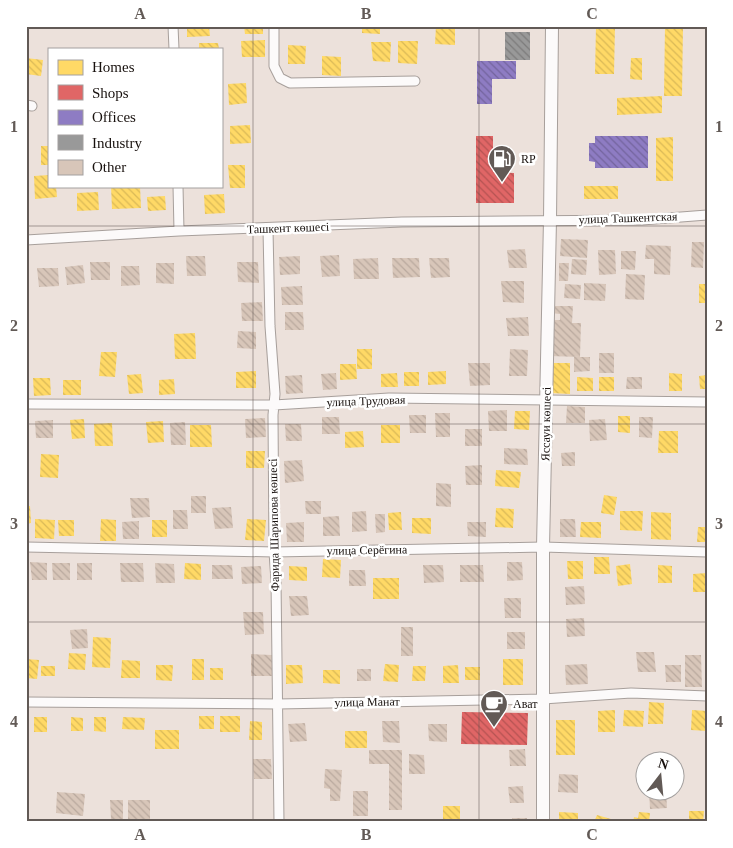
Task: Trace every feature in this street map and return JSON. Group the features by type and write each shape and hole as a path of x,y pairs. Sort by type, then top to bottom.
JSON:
{"main road":[{"name":"Яссауи көшесі","path":"543,822 543,547 552,26"}],"street":[{"path":"173,26 174,48"},
{"path":"274,26 274,66 280,78 290,83 415,81"},
{"path":"178,188 179,231"},
{"name":"улица Ташкентская","path":"550,220 642,220 707,215"},
{"name":"Ташкент көшесі","path":"26,240 179,231 268,229 402,222 550,220"},
{"name":"Фарида Шарипова көшесі","path":"268,229 270,326 275,394 274,552 279,822"},
{"name":"улица Трудовая","path":"26,404 274,406 389,398 707,402"},
{"name":"улица Серёгина","path":"26,547 274,552 543,547 707,552"},
{"name":"улица Манат","path":"26,702 278,704 543,699 630,693 707,696"}],"building: Homes":[{"path":"187,26 209,26 210,36 187,37"},
{"path":"244,26 263,26 263,34 245,34"},
{"path":"362,26 380,26 380,34 362,33"},
{"path":"436,26 455,26 455,45 435,44"},
{"path":"511,26 529,26 529,29 511,29"},
{"path":"596,26 615,26 614,74 595,74"},
{"path":"665,26 683,26 682,96 664,96"},
{"path":"265,40 265,57 242,57 241,41"},
{"path":"398,41 418,41 417,64 398,63"},
{"path":"371,42 391,42 390,62 373,61"},
{"path":"199,43 218,43 219,48 199,48"},
{"path":"288,45 306,46 305,64 288,64"},
{"path":"322,56 341,57 341,76 322,75"},
{"path":"26,58 43,60 41,76 26,74"},
{"path":"631,58 642,58 642,80 630,79"},
{"path":"246,83 247,103 229,105 228,84"},
{"path":"662,96 662,113 617,115 617,98"},
{"path":"250,125 251,143 230,144 230,126"},
{"path":"673,137 673,181 656,181 656,138"},
{"path":"41,146 48,146 48,165 41,165"},
{"path":"228,165 245,165 245,188 230,188"},
{"path":"48,175 48,188 56,188 57,197 35,199 34,176"},
{"path":"584,186 618,186 618,199 584,199"},
{"path":"111,188 140,188 141,208 112,209"},
{"path":"98,192 99,210 77,211 77,193"},
{"path":"224,194 225,213 205,214 204,195"},
{"path":"165,196 166,210 148,211 147,197"},
{"path":"699,284 707,284 707,303 699,303"},
{"path":"195,333 196,359 175,359 174,334"},
{"path":"357,349 372,349 372,369 357,369"},
{"path":"101,352 117,352 115,377 99,376"},
{"path":"551,363 570,363 570,394 550,393"},
{"path":"340,364 356,364 357,379 340,380"},
{"path":"256,371 256,388 236,388 236,372"},
{"path":"446,371 446,384 428,385 428,372"},
{"path":"404,372 419,372 419,386 404,386"},
{"path":"397,373 398,387 381,387 381,374"},
{"path":"669,373 682,374 682,391 669,391"},
{"path":"141,374 143,393 129,394 127,375"},
{"path":"707,375 707,389 700,389 699,376"},
{"path":"577,377 593,378 593,391 577,391"},
{"path":"599,377 614,377 614,391 599,391"},
{"path":"33,378 50,378 51,395 34,396"},
{"path":"174,379 175,394 159,395 159,380"},
{"path":"63,380 81,380 81,395 63,395"},
{"path":"515,411 530,411 529,430 514,429"},
{"path":"618,416 630,416 630,433 618,432"},
{"path":"84,419 85,438 72,439 70,420"},
{"path":"163,421 164,442 148,443 146,422"},
{"path":"112,423 113,446 95,446 94,424"},
{"path":"190,425 211,425 212,447 190,447"},
{"path":"381,425 400,425 400,443 381,443"},
{"path":"363,431 364,447 345,448 345,432"},
{"path":"659,431 678,431 678,453 658,453"},
{"path":"246,451 265,451 264,468 246,468"},
{"path":"41,454 59,455 58,478 40,477"},
{"path":"496,470 521,472 519,488 495,486"},
{"path":"604,495 617,497 614,515 601,513"},
{"path":"30,506 31,523 26,524 26,507"},
{"path":"496,508 514,509 513,528 495,527"},
{"path":"620,511 643,511 642,531 620,530"},
{"path":"401,512 402,530 389,530 388,513"},
{"path":"651,512 671,513 671,540 651,539"},
{"path":"412,518 431,518 431,534 412,533"},
{"path":"35,519 55,520 54,539 35,538"},
{"path":"101,519 116,520 116,541 100,541"},
{"path":"247,519 266,520 264,541 245,540"},
{"path":"58,520 74,520 74,536 59,536"},
{"path":"152,520 167,520 167,537 152,537"},
{"path":"581,522 601,522 601,538 580,537"},
{"path":"698,527 707,527 707,542 697,542"},
{"path":"594,557 609,557 610,574 594,574"},
{"path":"323,559 341,560 340,578 322,577"},
{"path":"567,561 583,561 583,579 568,579"},
{"path":"185,563 201,564 201,580 184,579"},
{"path":"630,564 632,584 618,586 616,566"},
{"path":"658,565 672,566 672,583 658,583"},
{"path":"289,566 307,567 307,581 289,580"},
{"path":"707,573 707,592 693,592 693,574"},
{"path":"373,578 399,578 399,599 373,599"},
{"path":"93,637 111,638 110,668 92,667"},
{"path":"69,653 86,654 85,670 68,669"},
{"path":"26,659 39,660 37,679 26,678"},
{"path":"192,659 204,659 204,680 192,680"},
{"path":"503,659 523,659 523,685 503,685"},
{"path":"122,660 140,661 140,678 121,678"},
{"path":"385,664 399,665 398,682 383,681"},
{"path":"156,665 173,665 172,681 156,680"},
{"path":"286,665 302,665 303,683 286,684"},
{"path":"458,665 459,683 443,683 443,666"},
{"path":"41,666 55,666 55,676 41,676"},
{"path":"413,666 426,666 425,681 412,681"},
{"path":"465,667 480,667 480,680 465,680"},
{"path":"210,668 223,668 223,680 210,680"},
{"path":"323,670 340,670 340,684 323,683"},
{"path":"649,702 664,703 663,724 648,724"},
{"path":"615,710 615,732 598,732 598,711"},
{"path":"624,710 644,711 643,727 623,726"},
{"path":"692,710 707,711 707,731 691,730"},
{"path":"199,716 214,716 214,729 199,729"},
{"path":"220,716 240,716 240,732 220,732"},
{"path":"34,717 47,717 47,732 34,732"},
{"path":"71,717 83,718 83,731 71,731"},
{"path":"94,717 106,717 106,732 94,731"},
{"path":"123,717 145,718 144,730 122,729"},
{"path":"556,720 575,720 575,755 556,755"},
{"path":"250,721 262,722 262,740 249,740"},
{"path":"155,730 179,730 179,749 155,749"},
{"path":"345,731 367,731 367,748 345,748"},
{"path":"443,806 460,806 460,822 443,822"},
{"path":"689,811 704,811 703,822 689,822"},
{"path":"559,812 578,813 578,822 559,822"},
{"path":"639,812 650,813 649,822 633,822 634,817 638,818"},
{"path":"597,815 618,821 618,822 594,822"},
{"path":"403,819 403,822 387,822 387,820"}],"building: Shops":[{"path":"476,136 493,136 493,172 514,173 514,203 476,203"},
{"name":"Ават","path":"462,712 528,713 527,745 461,744"}],"building: Offices":[{"path":"477,61 516,61 516,79 492,79 492,104 477,104"},
{"path":"595,136 648,136 648,168 595,168 595,162 589,161 589,143 595,143"}],"building: Industry":[{"path":"505,32 530,32 530,60 505,60"}],"building: Other":[{"path":"561,239 588,240 587,258 560,256"},
{"path":"692,242 704,242 703,268 691,267"},
{"path":"646,245 671,246 670,275 654,274 654,259 645,259"},
{"path":"525,249 527,268 509,268 507,250"},
{"path":"598,250 615,250 616,274 599,275"},
{"path":"621,251 636,251 635,270 621,269"},
{"path":"339,255 340,276 322,277 320,256"},
{"path":"186,256 205,256 206,276 187,276"},
{"path":"300,256 300,274 280,275 279,257"},
{"path":"378,258 379,279 354,279 353,259"},
{"path":"392,258 419,258 420,277 393,278"},
{"path":"429,258 449,258 450,277 431,278"},
{"path":"572,259 587,260 586,275 571,274"},
{"path":"90,262 110,262 110,280 91,280"},
{"path":"237,262 258,262 259,283 238,282"},
{"path":"156,263 174,263 174,284 156,283"},
{"path":"559,263 569,263 568,281 559,281"},
{"path":"83,265 85,283 67,285 65,267"},
{"path":"121,266 139,266 140,285 121,286"},
{"path":"37,268 58,268 59,286 39,287"},
{"path":"626,274 645,275 644,300 625,299"},
{"path":"501,281 524,281 524,303 503,302"},
{"path":"584,283 606,284 605,301 584,300"},
{"path":"565,284 581,285 580,299 564,298"},
{"path":"302,286 303,305 282,305 281,287"},
{"path":"262,302 263,321 242,321 241,303"},
{"path":"550,306 573,306 572,323 581,323 580,357 549,356 549,320 560,320 560,314 550,313"},
{"path":"285,312 303,312 304,330 285,330"},
{"path":"528,317 529,336 508,336 506,318"},
{"path":"238,331 256,332 256,349 237,348"},
{"path":"510,349 528,350 527,376 509,376"},
{"path":"599,353 614,353 614,373 599,373"},
{"path":"574,357 590,357 590,371 574,372"},
{"path":"468,363 490,363 490,385 470,386"},
{"path":"336,373 337,389 323,390 321,374"},
{"path":"302,375 303,393 286,394 285,376"},
{"path":"627,377 642,377 642,389 626,389"},
{"path":"567,406 585,407 585,423 566,423"},
{"path":"507,410 507,431 489,431 488,411"},
{"path":"435,413 450,413 450,437 436,437"},
{"path":"409,415 426,415 426,433 410,433"},
{"path":"322,417 339,417 340,434 322,434"},
{"path":"639,417 653,417 652,438 639,437"},
{"path":"265,418 266,437 246,438 245,419"},
{"path":"605,419 607,440 590,441 589,420"},
{"path":"53,420 53,438 36,438 35,421"},
{"path":"185,422 186,445 171,445 170,423"},
{"path":"285,424 301,424 302,441 286,441"},
{"path":"465,429 482,429 482,446 465,446"},
{"path":"504,448 527,449 528,465 504,464"},
{"path":"575,452 575,466 562,466 561,453"},
{"path":"302,460 304,481 285,483 284,461"},
{"path":"482,465 482,485 466,485 465,466"},
{"path":"436,483 451,484 451,507 436,506"},
{"path":"191,496 206,496 206,513 191,513"},
{"path":"130,498 149,498 150,517 132,518"},
{"path":"305,501 321,501 321,514 306,514"},
{"path":"231,507 233,528 215,529 212,508"},
{"path":"173,510 187,510 188,529 173,529"},
{"path":"366,511 367,531 352,532 352,512"},
{"path":"375,514 385,514 385,532 376,533"},
{"path":"339,516 340,536 323,536 323,517"},
{"path":"560,519 575,519 576,537 560,537"},
{"path":"139,521 139,539 123,539 122,522"},
{"path":"304,522 304,542 287,542 286,523"},
{"path":"467,522 486,522 486,537 468,536"},
{"path":"30,562 47,563 47,580 32,580"},
{"path":"507,562 522,562 523,580 507,581"},
{"path":"52,563 70,563 70,580 53,580"},
{"path":"77,563 92,563 92,580 77,580"},
{"path":"120,563 143,563 144,582 121,582"},
{"path":"155,563 174,564 175,583 156,583"},
{"path":"212,565 232,565 233,579 212,579"},
{"path":"423,565 443,565 444,582 424,583"},
{"path":"460,565 483,565 484,582 460,582"},
{"path":"261,566 262,583 242,584 241,567"},
{"path":"349,570 365,570 366,586 349,586"},
{"path":"584,586 585,604 566,605 565,587"},
{"path":"289,596 307,596 309,615 291,616"},
{"path":"504,598 521,598 521,618 505,618"},
{"path":"243,612 263,612 264,634 245,635"},
{"path":"584,618 585,636 567,637 566,619"},
{"path":"401,627 413,627 413,656 401,656"},
{"path":"87,629 88,648 72,649 70,630"},
{"path":"507,632 525,632 525,649 507,649"},
{"path":"636,652 654,652 656,672 638,672"},
{"path":"251,654 272,655 272,676 251,676"},
{"path":"685,655 701,655 702,687 685,687"},
{"path":"587,664 588,684 566,685 565,665"},
{"path":"665,665 681,665 681,682 666,682"},
{"path":"357,669 371,669 371,681 357,681"},
{"path":"382,721 399,721 400,743 383,742"},
{"path":"305,723 307,741 290,742 288,724"},
{"path":"428,724 447,724 447,742 429,741"},
{"path":"525,749 526,766 510,766 509,750"},
{"path":"369,750 402,750 402,810 389,810 389,764 369,764"},
{"path":"409,754 424,755 425,774 409,774"},
{"path":"253,759 271,759 272,779 254,779"},
{"path":"325,769 342,770 340,801 330,801 330,789 324,788"},
{"path":"559,774 578,775 578,793 558,792"},
{"path":"523,786 524,803 510,803 508,787"},
{"path":"353,791 368,791 368,816 353,816"},
{"path":"57,792 85,794 83,816 56,813"},
{"path":"110,800 123,800 123,819 111,819"},
{"path":"128,800 150,800 150,822 128,822"},
{"path":"650,800 667,800 667,808 650,809"},
{"path":"512,818 527,818 527,822 512,822"}],"place":[{"name":"RP","path":"502,183"},
{"name":"Ават","path":"494,728"}]}
